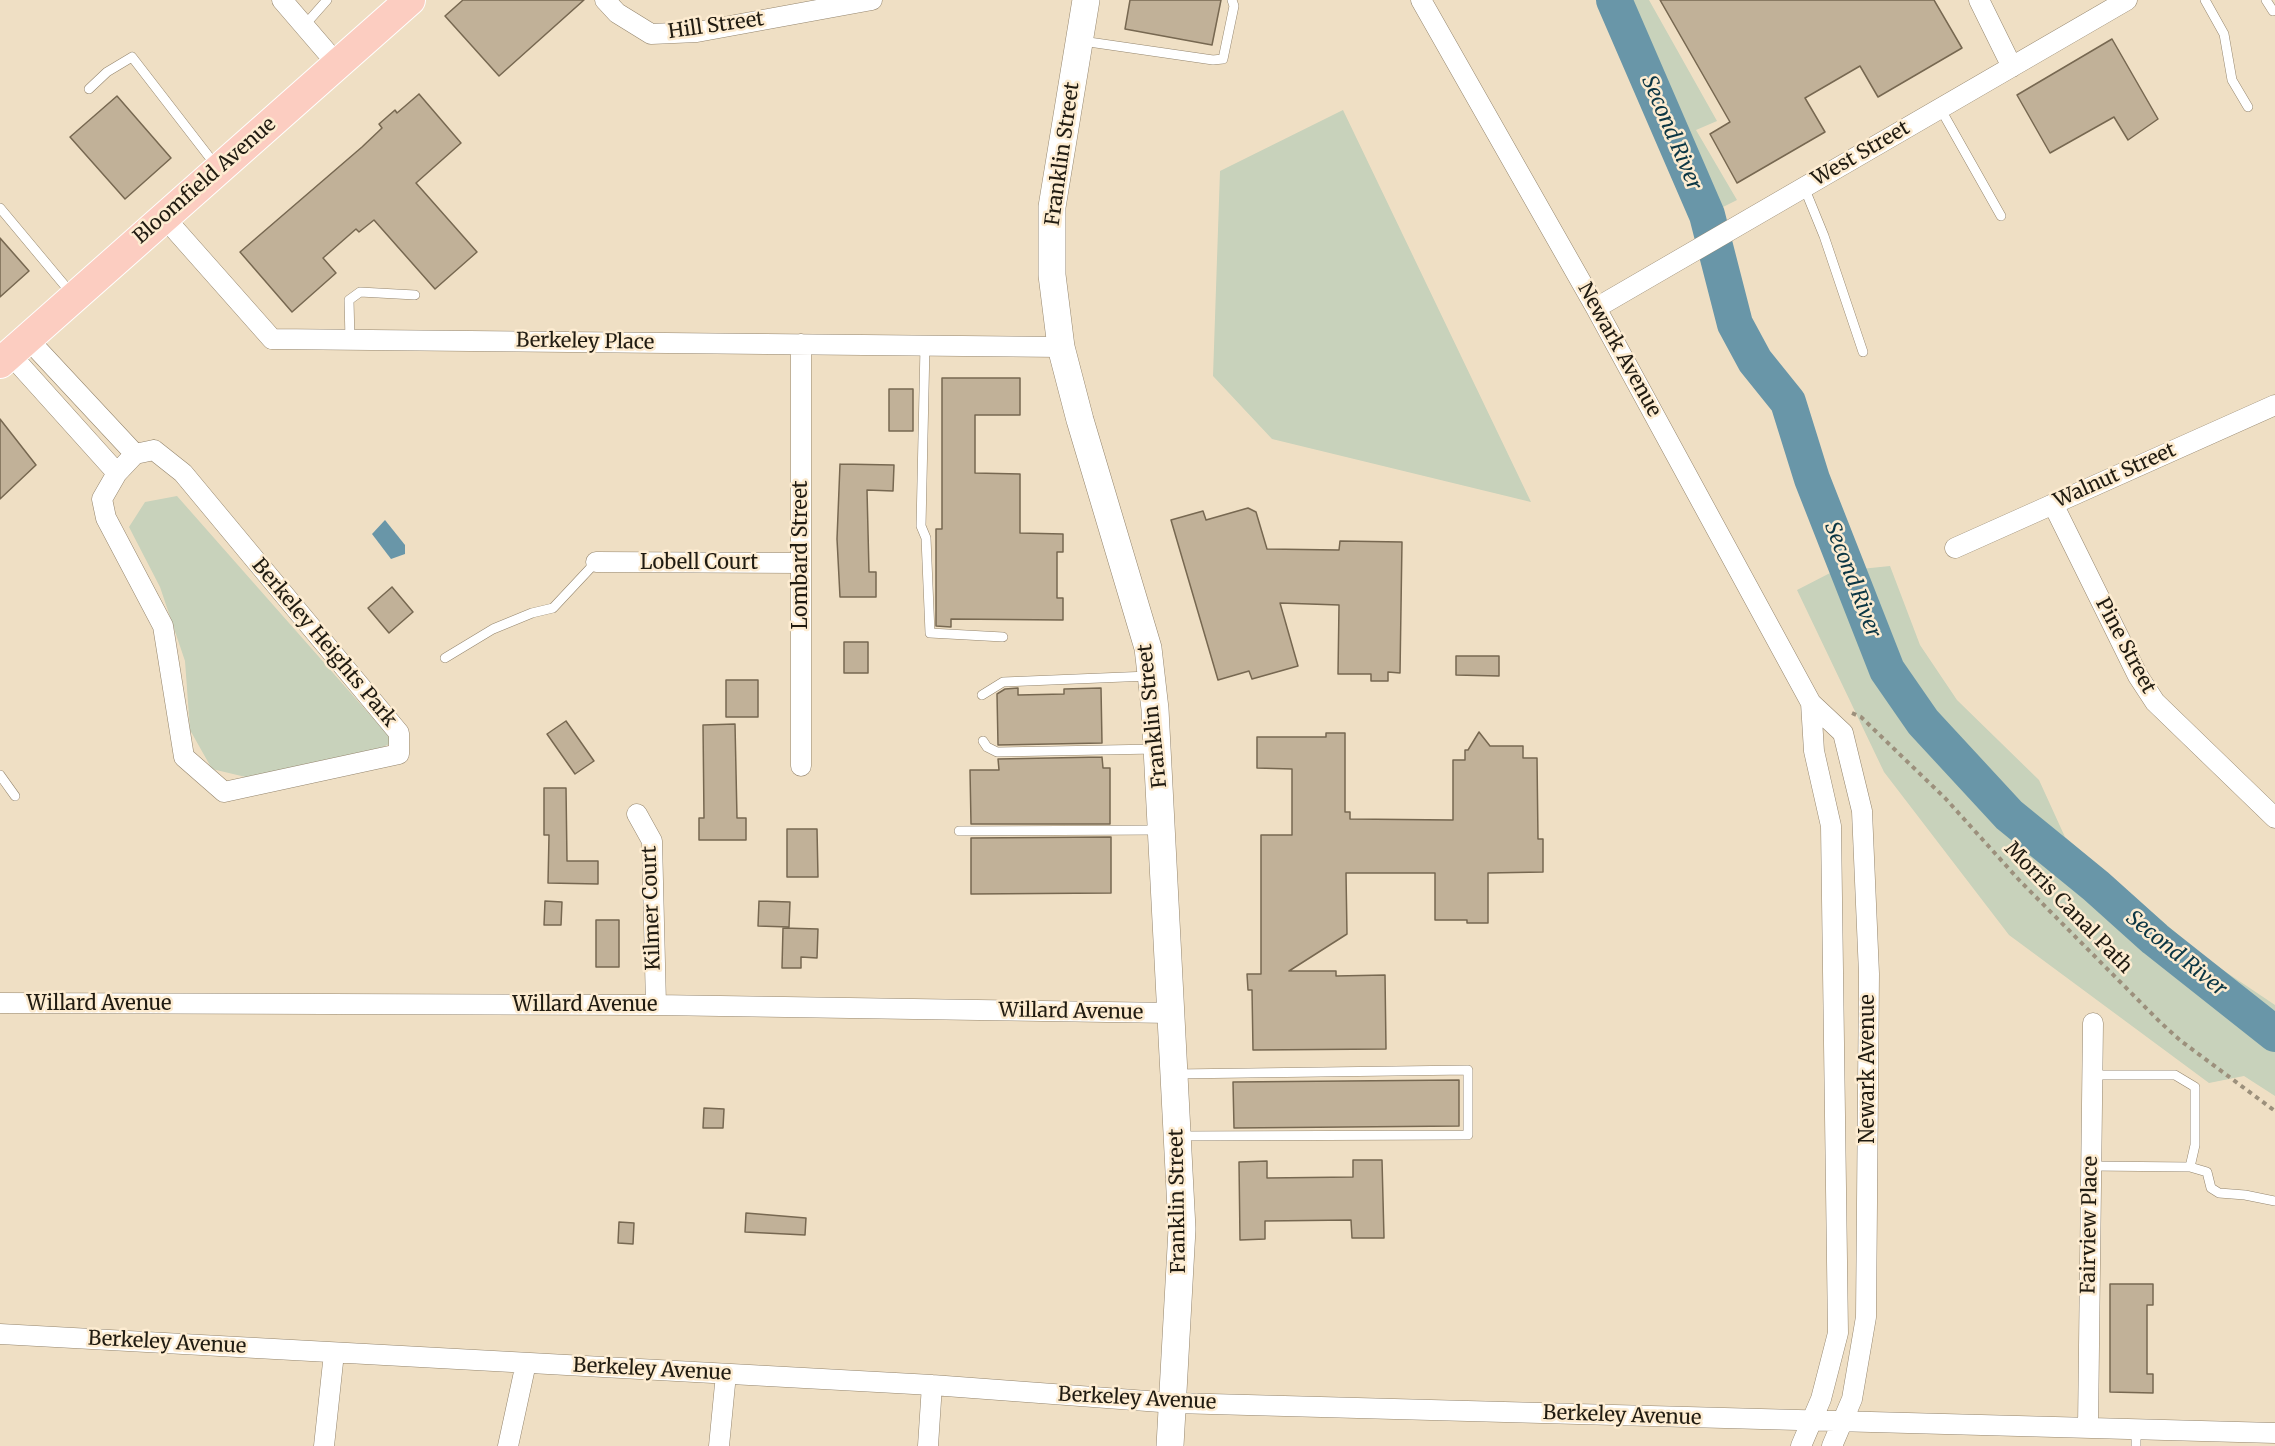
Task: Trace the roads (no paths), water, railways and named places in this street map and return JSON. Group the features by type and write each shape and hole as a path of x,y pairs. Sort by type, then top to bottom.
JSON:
{"main road":[{"name":"Bloomfield Avenue","path":"7,356 410,0"},
{"name":"Franklin Street","path":"1086,0 1052,207 1052,275 1061,347 1080,420 1148,648 1151,675 1163,830 1182,1229 1170,1446"}],"street":[{"path":"282,0 337,64"},
{"name":"Hill Street","path":"605,0 617,13 651,34 697,32 872,0"},
{"name":"Newark Avenue","path":"1421,0 1596,308 1811,703 1843,733 1862,811 1869,974 1866,1317 1851,1399 1832,1446"},
{"path":"1979,0 2012,67"},
{"name":"West Street","path":"1596,308 2127,0"},
{"name":"Berkeley Place","path":"164,218 272,339 1061,347"},
{"name":"Lombard Street","path":"801,344 801,766"},
{"path":"7,356 135,454"},
{"path":"7,356 117,473"},
{"name":"Walnut Street","path":"1955,548 2275,405"},
{"name":"Berkeley Heights Park","path":"154,450 183,473 399,733 399,754 224,792 184,757 163,626 134,575 104,509 102,499 117,473 135,454 154,450"},
{"name":"Pine Street","path":"2053,504 2138,676 2155,702 2275,818"},
{"name":"Lobell Court","path":"596,562 801,563"},
{"name":"Newark Avenue","path":"1801,1446 1821,1399 1838,1334 1831,826 1814,751 1811,703"},
{"name":"Kilmer Court","path":"637,814 652,841 656,1005"},
{"name":"Willard Avenue","path":"0,1003 656,1005 1171,1013"},
{"name":"Fairview Place","path":"2088,1427 2093,1023"},
{"name":"Berkeley Avenue","path":"0,1334 932,1385 1174,1403 1811,1422 2088,1427 2136,1437 2275,1433"},
{"path":"324,1446 334,1353"},
{"path":"508,1446 526,1363"},
{"path":"719,1446 726,1374"},
{"path":"928,1446 932,1385"}],"lane":[{"path":"304,26 327,0"},
{"path":"1079,40 1213,60 1223,59 1234,6 1232,0"},
{"path":"2205,0 2224,34 2232,80 2248,107"},
{"path":"2266,0 2272,11"},
{"path":"89,89 107,72 132,57 219,169"},
{"path":"1940,108 2001,216"},
{"path":"1804,187 1863,352"},
{"path":"0,208 74,297"},
{"path":"350,340 348,300 360,292 415,296"},
{"path":"925,346 921,526 926,538 930,633 1003,637"},
{"path":"445,658 493,629 532,612 553,608 596,562"},
{"path":"982,695 1003,682 1151,675"},
{"path":"983,741 987,747 997,752 1158,749"},
{"path":"0,775 15,796"},
{"path":"959,831 1163,830"},
{"path":"1174,1074 1468,1070 1468,1135 1177,1136"},
{"path":"2092,1076 2175,1075 2195,1087 2195,1145 2190,1167"},
{"path":"2091,1166 2190,1167 2207,1172 2211,1188 2219,1193 2245,1194 2275,1201"}],"water":[{"path":"385,520 405,545 405,554 391,559 372,534"}],"waterway":[{"name":"Second River","path":"1614,0 1707,215 1735,324 1755,361 1788,402 1812,479 1887,670 1923,722 2009,815 2096,886 2155,939 2275,1034"}]}
